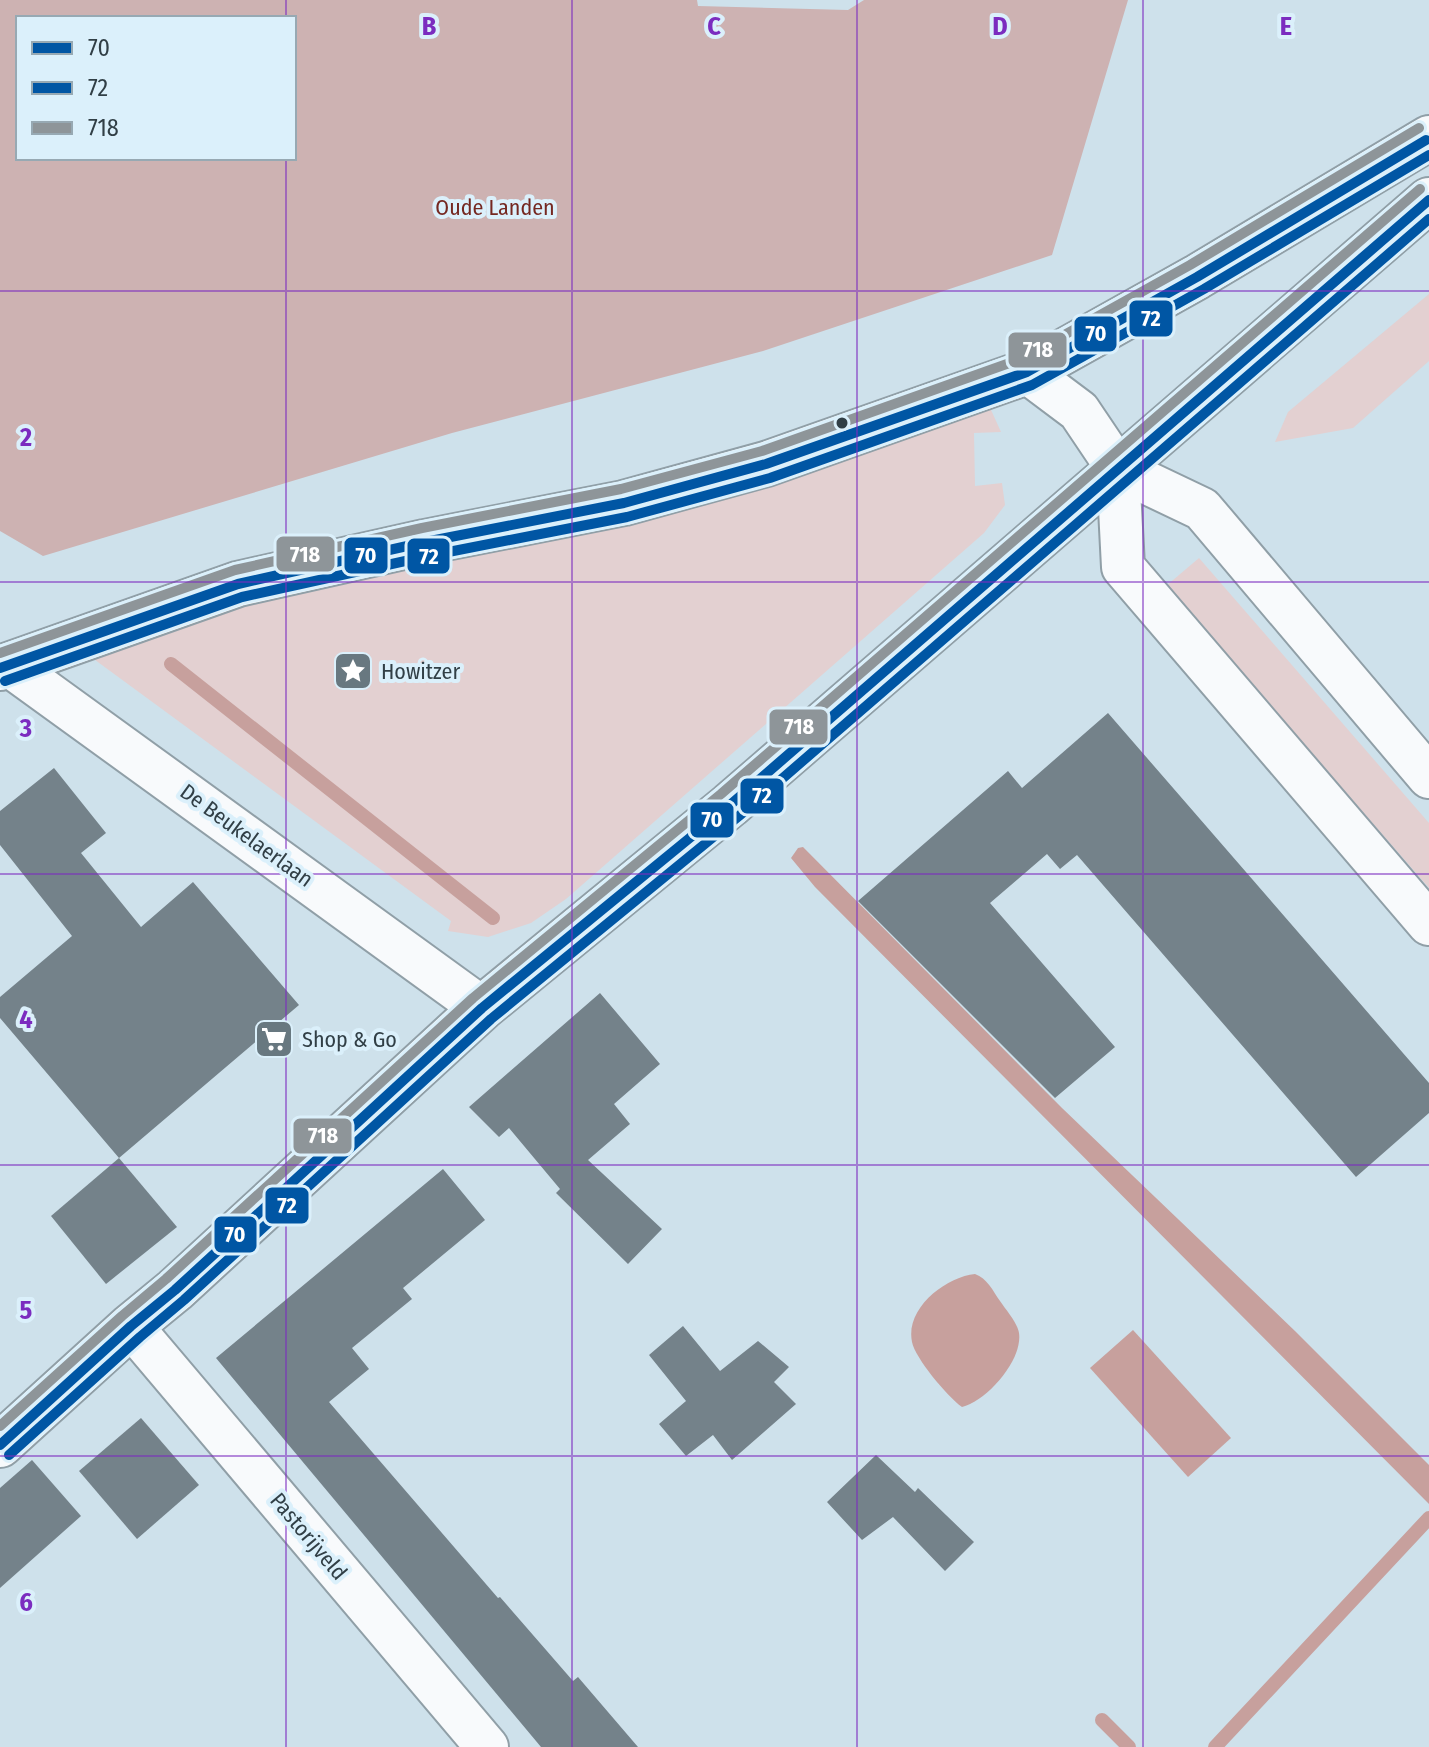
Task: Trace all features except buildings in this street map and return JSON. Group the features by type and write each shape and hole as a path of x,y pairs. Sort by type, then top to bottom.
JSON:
{"main road":[{"name":"De Beukelaerlaan","path":"5,667 238,584 425,542 624,503 766,464 1027,372 1197,277 1429,138"},
{"path":"0,1445 175,1290 482,1008 742,794 1429,200"}],"street":[{"path":"1027,372 1079,411 1118,469 1202,509 1429,777"},
{"path":"1118,469 1123,567 1429,924"},
{"name":"De Beukelaerlaan","path":"5,667 203,803 482,1008"},
{"name":"Pastorijveld","path":"131,1326 487,1747"}],"shaded area":[{"path":"1429,294 1429,361 1353,428 1275,442 1288,412"},
{"path":"987,401 1001,432 974,433 975,486 1002,483 1005,505 984,533 566,899 531,923 488,937 448,931 451,921 91,657 107,642"},
{"path":"1199,558 1429,823 1429,888 1166,586"},
{"path":"803,847 1062,1108 1295,1331 1429,1465 1429,1504 815,887 791,858 798,848"},
{"path":"975,1274 989,1285 1014,1320 1019,1344 1009,1367 992,1388 962,1407 925,1367 914,1349 912,1329 921,1306 930,1296 952,1281"},
{"path":"1133,1330 1231,1438 1188,1477 1090,1368"}],"green space":[{"name":"Oude Landen","path":"0,0 697,0 698,6 848,10 864,0 1128,0 1052,255 763,351 452,433 43,556 0,531"}],"waterway":[{"path":"171,664 493,918"},
{"path":"1215,1747 1429,1518"},
{"path":"1102,1720 1129,1747"}],"transit line":[{"name":"718","path":"0,653 235,570 422,528 621,489 762,451 1021,359 1190,265 1419,128"},
{"name":"70","path":"0,668 238,584 425,542 624,503 766,464 1027,372 1197,277 1426,140"},
{"name":"72","path":"5,681 242,597 627,517 770,478 1032,385 1204,289 1429,155"},
{"name":"718","path":"0,1426 473,998 721,794 1420,189"},
{"name":"70","path":"0,1445 175,1290 482,1008 730,805 1429,200"},
{"name":"72","path":"9,1455 184,1300 491,1019 739,816 1429,219"}],"place":[{"name":"Howitzer","path":"353,671"},
{"name":"Shop & Go","path":"274,1039"}]}
